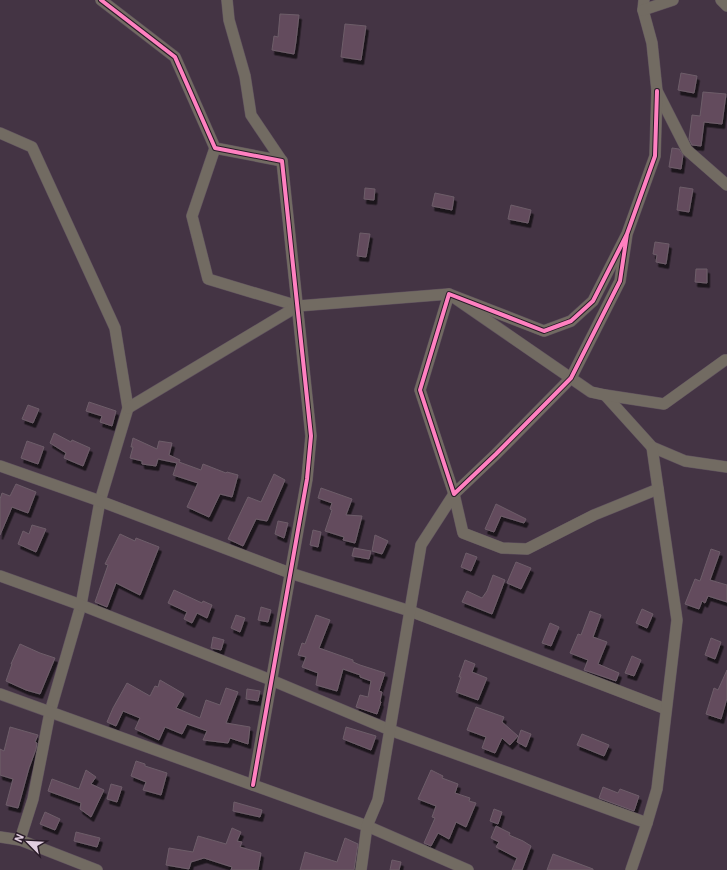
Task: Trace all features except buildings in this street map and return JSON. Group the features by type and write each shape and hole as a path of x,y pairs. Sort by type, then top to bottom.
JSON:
{"street":[{"path":"101,0 175,57 216,148 192,216 208,280 298,306 449,294 544,331 571,321 593,302 627,234 655,156 656,91 652,43 643,5 673,0"},
{"path":"227,0 229,20 245,76 251,115 282,161 298,306 310,436 307,479 253,786"},
{"path":"721,0 727,6"},
{"path":"656,91 688,150 727,185"},
{"path":"0,133 32,147 115,328 128,408 100,501 81,605 50,712 33,799 20,840"},
{"path":"216,148 282,161"},
{"path":"361,870 367,826 378,800 421,545 454,494 571,378 620,281 627,234"},
{"path":"449,294 591,392 664,404 727,360"},
{"path":"449,294 420,390 454,494 463,533 502,548 527,549 594,514 658,490"},
{"path":"128,408 298,306"},
{"path":"605,395 652,447 685,461 727,467"},
{"path":"631,870 657,789 677,620 652,447"},
{"path":"0,466 100,501 290,573 410,611 666,709"},
{"path":"0,576 81,605 271,680 390,730 647,823"},
{"path":"0,694 367,826 468,870"},
{"path":"0,837 20,840 97,870"}],"cycle path":[{"path":"101,0 175,57 215,148 282,161 311,436 307,479 253,785"},
{"path":"627,234 593,301 571,321 544,331 449,294 420,390 454,494 571,378 620,281 627,234 655,156 657,91"}]}
